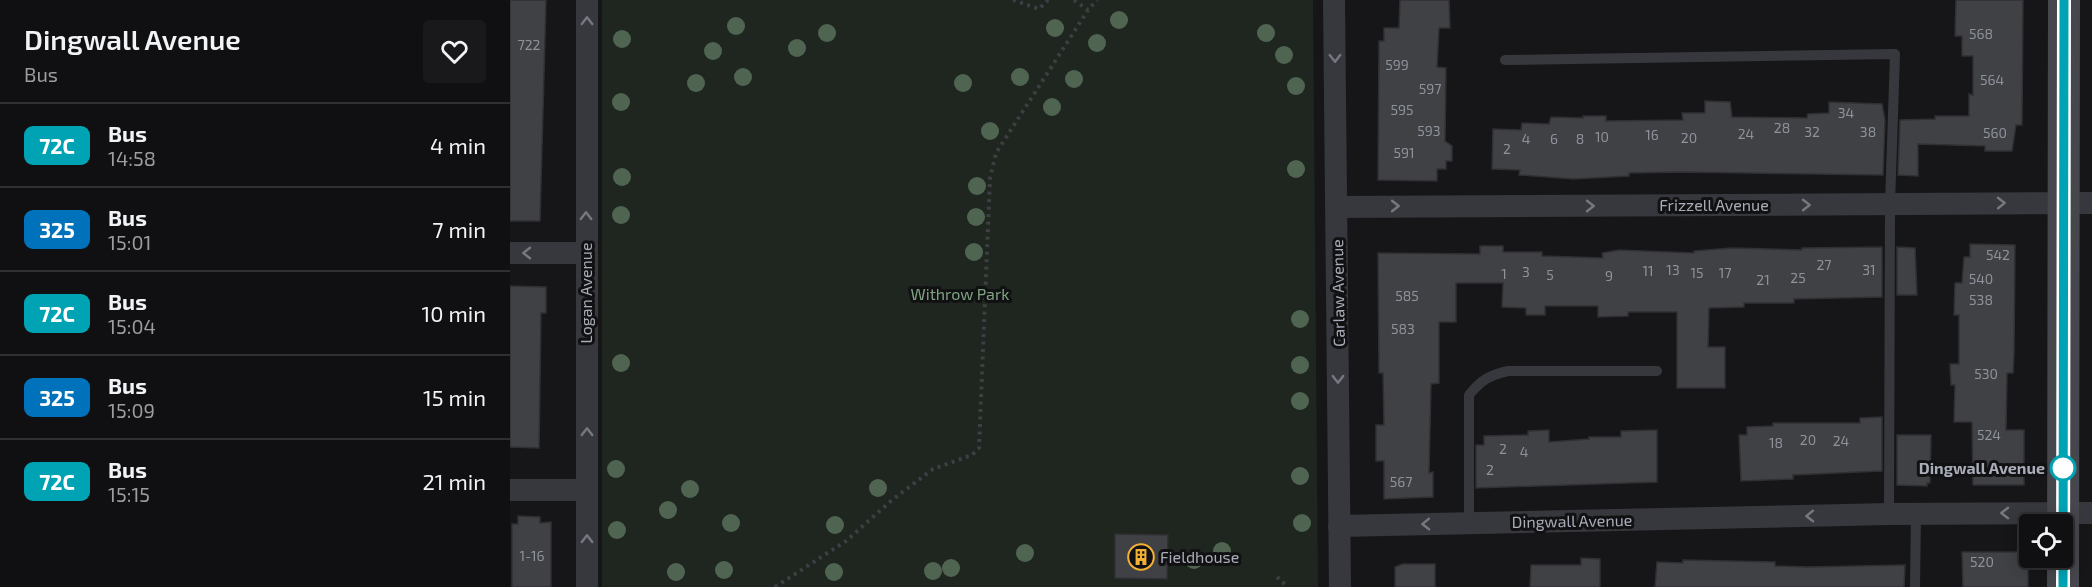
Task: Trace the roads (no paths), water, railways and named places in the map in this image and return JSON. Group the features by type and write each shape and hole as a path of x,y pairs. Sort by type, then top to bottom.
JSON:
{"main road":[{"path":"2063,587 2078,513 2078,203 2064,0"}],"street":[{"name":"Logan Avenue","path":"587,0 587,587"},
{"name":"Carlaw Avenue","path":"1334,0 1340,587"},
{"name":"Frizzell Avenue","path":"1337,207 2078,203"},
{"path":"510,253 586,253"},
{"path":"510,490 587,490"},
{"name":"Dingwall Avenue","path":"1339,526 1889,514 2078,513"}],"lane":[{"path":"1505,60 1895,54 1890,204 1889,514"},
{"path":"1469,524 1468,395 1481,380 1492,374 1508,371 1657,371"},
{"path":"1915,587 1916,514"}],"place":[{"name":"Dingwall Avenue","path":"2063,468"},
{"name":"Fieldhouse","path":"1141,557"}],"park label":[{"name":"Withrow Park","path":"960,294"}]}
